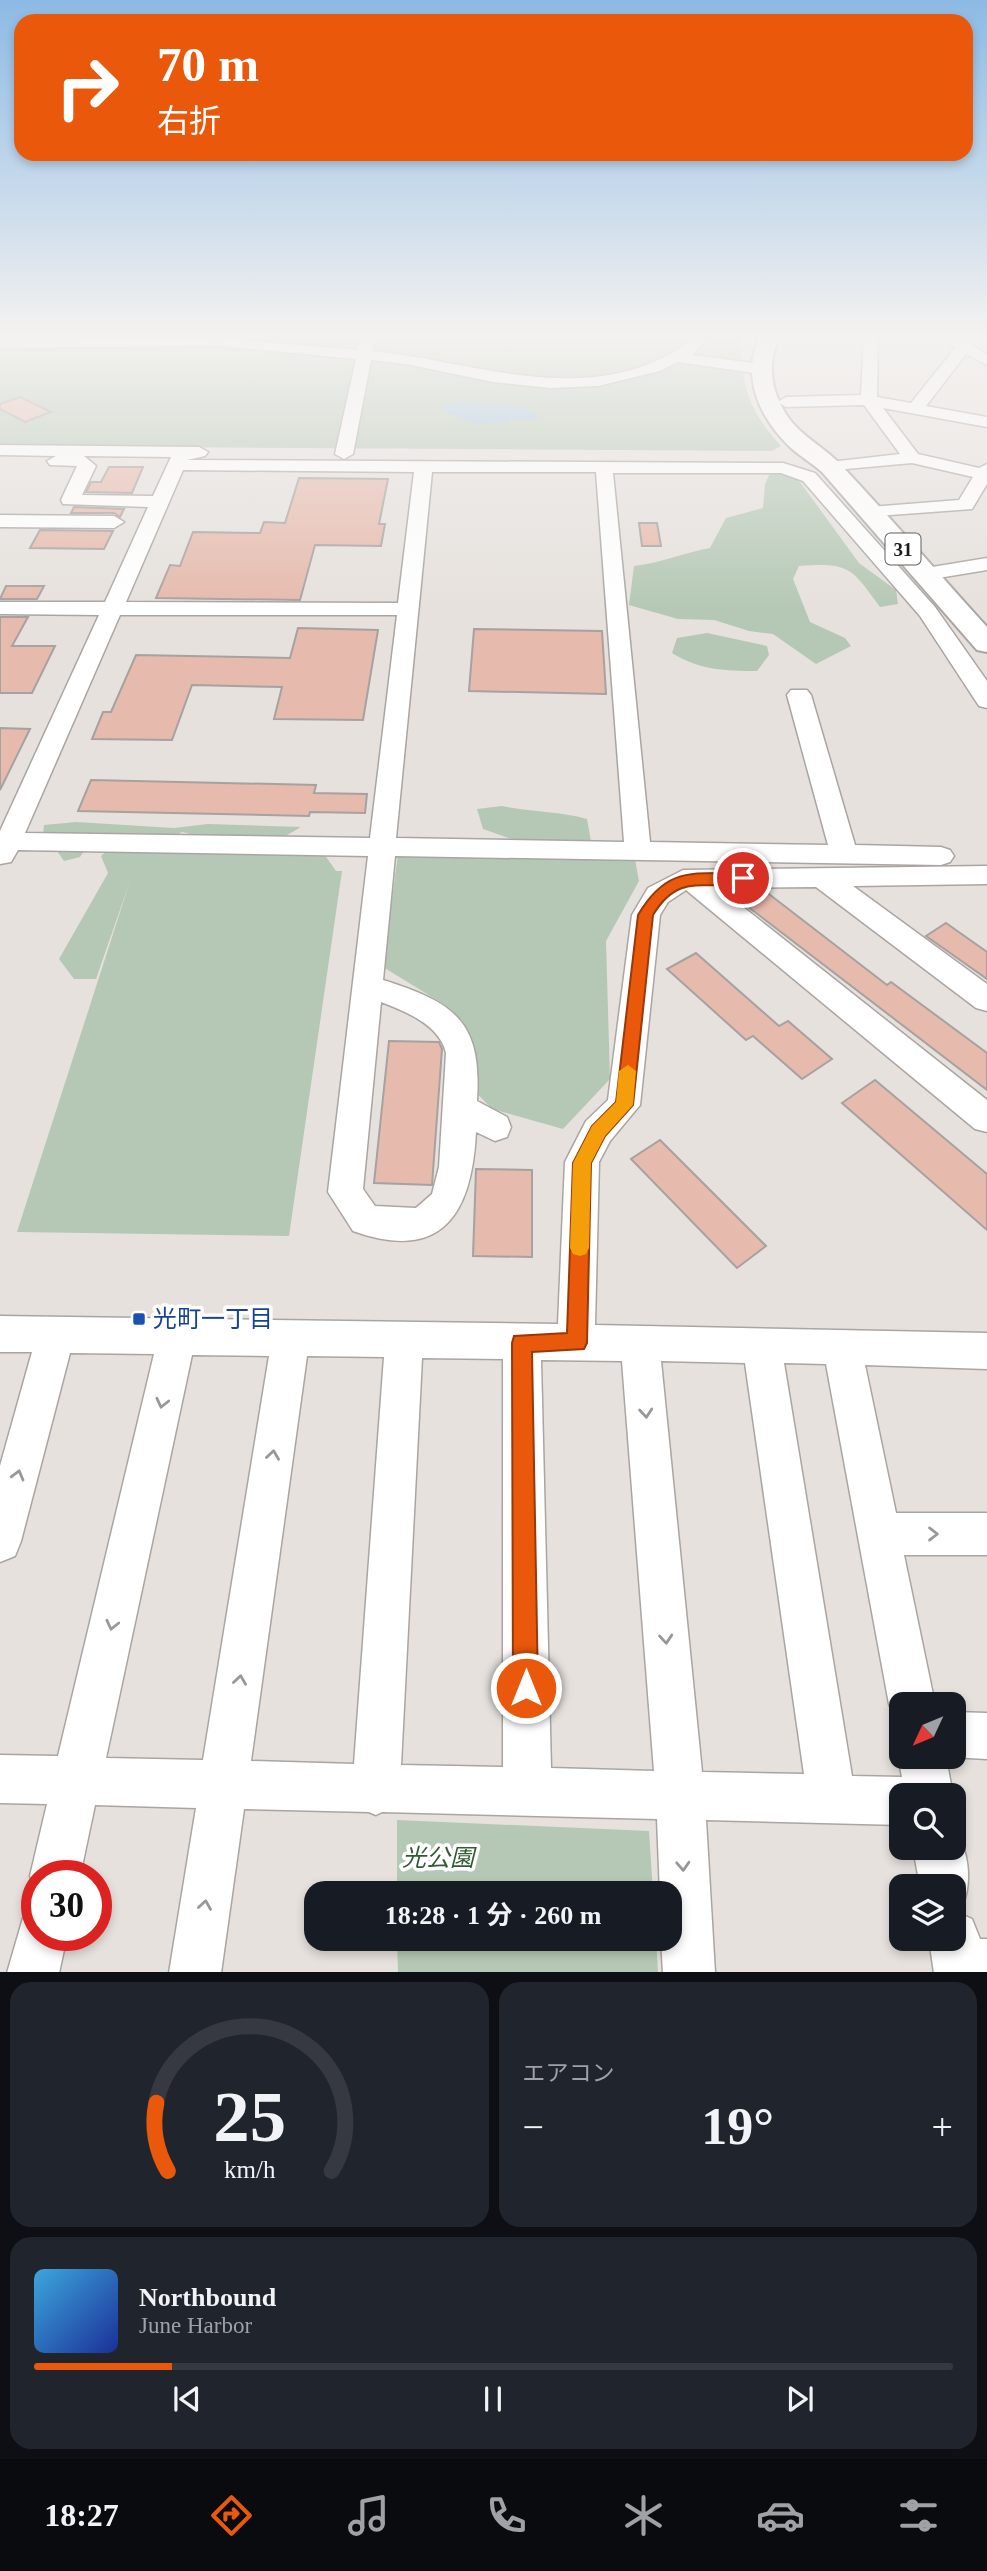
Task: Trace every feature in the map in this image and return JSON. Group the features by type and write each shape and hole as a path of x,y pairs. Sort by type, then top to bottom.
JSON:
{"main road":[{"name":"31","path":"784,425 800,445 824,461"},
{"name":"31","path":"802,425 824,461 987,644"}],"street":[{"path":"344,454 350,425"},
{"path":"888,425 912,458"},
{"path":"0,450 424,466 783,468 809,477 922,604 953,644 987,701"},
{"path":"179,458 344,454 824,461 912,458 986,471 965,505 870,513"},
{"path":"179,458 3,847 379,847 987,857"},
{"path":"0,460 82,461 87,466 70,500 160,502"},
{"path":"369,987 391,993 438,1017 460,1048 461,1108 457,1172 445,1209 424,1223 392,1226 365,1220 345,1192 369,987 379,847 424,466"},
{"path":"604,467 638,851"},
{"path":"0,521 149,524"},
{"path":"926,574 987,564"},
{"path":"0,608 408,609"},
{"path":"799,695 844,854"},
{"path":"576,1343 582,1163 598,1131 624,1105 646,915 658,895 684,879 987,875"},
{"path":"822,877 987,1000"},
{"path":"690,879 987,1119"},
{"path":"461,1108 495,1127"},
{"path":"0,1334 762,1347 842,1346 987,1351"},
{"path":"0,1541 56,1335"},
{"path":"59,1860 177,1336"},
{"path":"195,1972 291,1337"},
{"path":"376,1791 404,1339"},
{"path":"522,1343 527,1794"},
{"path":"640,1345 680,1797 689,1972"},
{"path":"842,1346 910,1692"},
{"path":"762,1347 832,1800"},
{"path":"879,1534 987,1534"},
{"path":"966,1735 987,1736"},
{"path":"0,1779 376,1791 889,1801"},
{"path":"33,1972 38,1951"}],"green space":[{"path":"0,425 764,425 781,446 772,451 0,446"},
{"path":"770,473 787,474 800,482 859,563 896,590 898,604 880,607 863,584 848,570 829,565 799,566 793,579 810,622 845,638 851,646 816,664 773,634 749,631 714,620 678,619 629,605 634,566 710,548 726,518 763,508 765,484"},
{"path":"707,633 767,646 769,655 757,671 746,671 703,666 672,653 677,638"},
{"path":"502,806 587,819 592,847 529,845 483,829 477,809"},
{"path":"76,822 174,828 208,824 301,827 256,845 230,844 182,832 163,844 324,854 336,871 342,871 289,1236 17,1232 130,881 96,979 74,979 59,959 108,873 101,856 113,845 88,845 80,857 64,861 57,851 42,845 44,825"},
{"path":"399,847 634,854 639,881 606,941 610,1079 563,1129 492,1109 470,1086 473,1042 445,1005 383,967"},
{"name":"光公園","path":"397,1820 649,1831 652,1881 397,1881"},
{"path":"397,1951 657,1951 658,1972 398,1972"}],"building":[{"path":"109,467 143,467 132,493 86,492 91,482 101,482"},
{"path":"299,478 388,479 379,524 385,524 381,546 315,545 300,600 156,598 170,565 180,566 193,532 260,533 264,522 285,523"},
{"path":"74,507 124,509 120,517 114,513 71,513"},
{"path":"639,523 657,523 661,546 642,546"},
{"path":"40,530 113,531 104,549 30,548"},
{"path":"6,586 44,586 37,599 0,599"},
{"path":"0,617 28,617 12,646 55,646 32,693 0,693"},
{"path":"298,628 378,630 363,720 274,719 282,687 192,685 172,740 92,739 103,712 111,712 136,655 290,658"},
{"path":"474,629 602,631 606,694 469,691"},
{"path":"0,728 30,729 0,790"},
{"path":"91,780 316,785 314,793 367,794 365,813 310,812 309,816 78,811"},
{"path":"765,891 887,985 891,982 987,1053 987,1090 743,903"},
{"path":"946,923 987,952 987,979 926,936"},
{"path":"696,953 779,1026 788,1021 832,1059 802,1079 753,1036 746,1040 667,969"},
{"path":"389,1041 439,1042 442,1049 432,1185 374,1183"},
{"path":"875,1080 987,1174 987,1230 842,1103"},
{"path":"660,1140 766,1246 737,1268 631,1159"},
{"path":"476,1169 532,1170 532,1257 473,1256"}],"slow traffic":[{"path":"580,1248 582,1163 598,1131 624,1105 628,1071"}],"place":[{"name":"光町一丁目","path":"139,1319"}],"route":[{"path":"526,1688 522,1343 576,1343 582,1163 598,1131 624,1105 646,915 658,895 684,879 743,878"}]}
